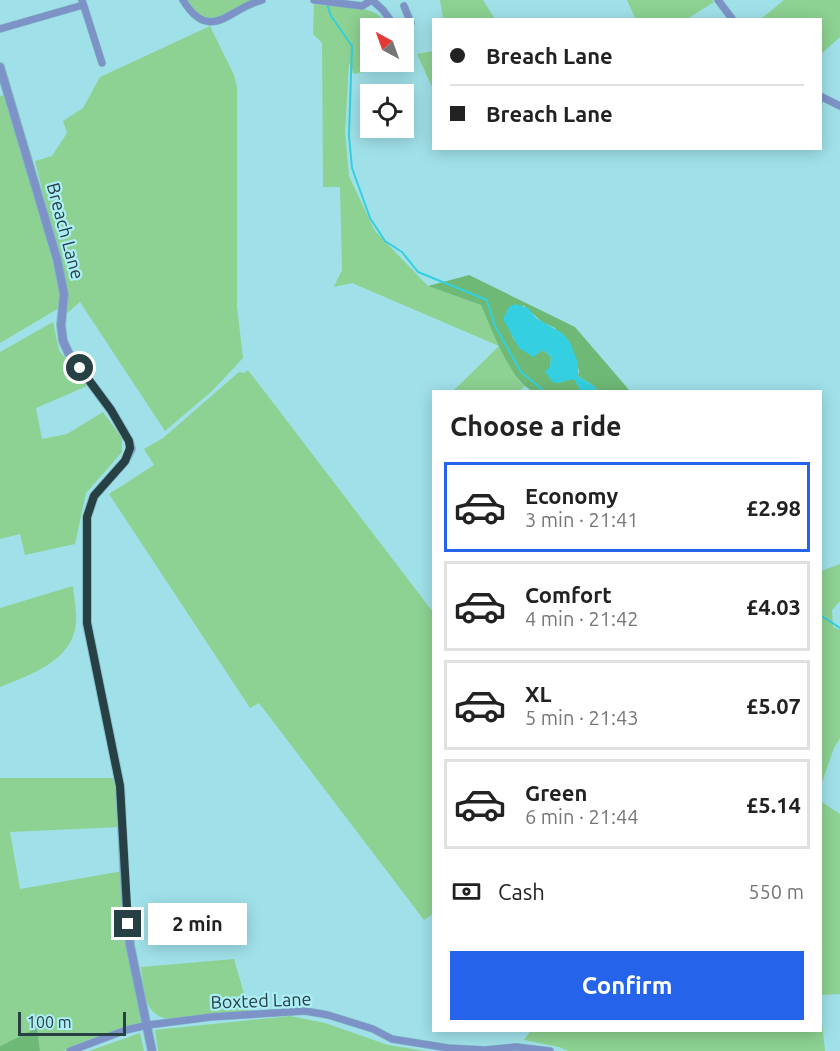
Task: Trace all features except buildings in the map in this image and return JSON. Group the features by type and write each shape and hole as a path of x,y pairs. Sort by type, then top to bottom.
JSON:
{"street":[{"path":"183,0 196,16 208,22 215,22 262,0"},
{"path":"314,0 362,6 372,0 389,18"},
{"path":"718,0 732,18"},
{"path":"0,29 83,2 102,63"},
{"path":"404,6 409,18"},
{"name":"Breach Lane","path":"0,67 57,259 64,294 61,325 63,341 69,354 111,410 129,441 130,448 125,461 94,496 87,517 87,623 120,786 129,934 152,1051"},
{"path":"822,97 840,106"},
{"name":"Boxted Lane","path":"70,1051 126,1030 148,1025 211,1017 305,1011 328,1015 373,1029 392,1039 485,1050 516,1047 550,1051"}],"green space":[{"path":"188,0 255,0 228,16 211,19 203,16"},
{"path":"440,0 483,0 494,18 443,18"},
{"path":"627,0 712,0 714,2 689,18 635,18"},
{"path":"784,0 840,0 840,37 822,53 822,18 762,18"},
{"path":"314,4 367,10 382,18 360,18 360,72 363,72 354,74 349,63 345,131 349,176 375,231 428,286 481,305 499,346 352,283 334,287 342,270 340,187 323,187 322,43 313,34"},
{"path":"210,26 234,75 237,87 237,307 243,358 212,391 165,431 80,302 65,315 67,290 35,161 52,156 67,133 63,121 83,108 100,77"},
{"path":"432,51 432,87 417,54"},
{"path":"4,95 43,223 59,290 59,308 0,343 0,96"},
{"path":"469,275 575,327 629,390 596,390 578,376 579,370 555,328 542,322 523,305 512,336 515,341 537,353 543,350 551,357 550,367 558,383 574,378 580,390 532,390 526,387 510,367 481,305 428,286"},
{"path":"53,322 59,350 87,386 36,408 42,439 67,434 103,412 122,438 122,452 86,493 75,544 25,555 20,534 0,539 0,352"},
{"path":"499,346 520,382 525,386 520,390 454,390"},
{"path":"248,370 432,611 432,914 424,920 259,703 250,708 109,494 154,465 144,449 163,438 239,372 244,373"},
{"path":"840,564 840,601 832,610 833,627 840,630 840,738 822,782 822,571"},
{"path":"73,586 76,624 67,648 48,665 36,672 0,687 0,608"},
{"path":"0,778 116,778 120,827 10,832 20,889 123,871 122,926 143,1022 63,1051 40,1051 37,1028 0,1046"},
{"path":"822,802 840,814 840,994 822,995"},
{"path":"234,959 249,1011 167,1019 153,1011 146,999 141,967"},
{"path":"290,1016 325,1023 388,1045 426,1051 158,1051 155,1030"},
{"path":"822,1022 825,1051 568,1051 524,1040 530,1032 822,1032"},
{"path":"37,1028 40,1051 0,1051 0,1046"},
{"path":"140,1033 144,1051 89,1051"}],"water":[{"path":"515,304 528,308 536,318 562,333 570,342 578,363 578,376 596,390 580,390 574,379 558,383 552,382 545,371 550,367 551,357 543,350 533,357 519,348 503,319 509,307"}],"waterway":[{"path":"327,4 331,16 352,46 349,136 352,168 370,218 385,241 402,252 418,272 487,300 494,324 521,372 543,390"},
{"path":"822,616 840,628"}],"route":[{"path":"80,368 111,410 129,441 130,448 125,461 94,496 87,517 87,623 120,786 128,924"}]}
